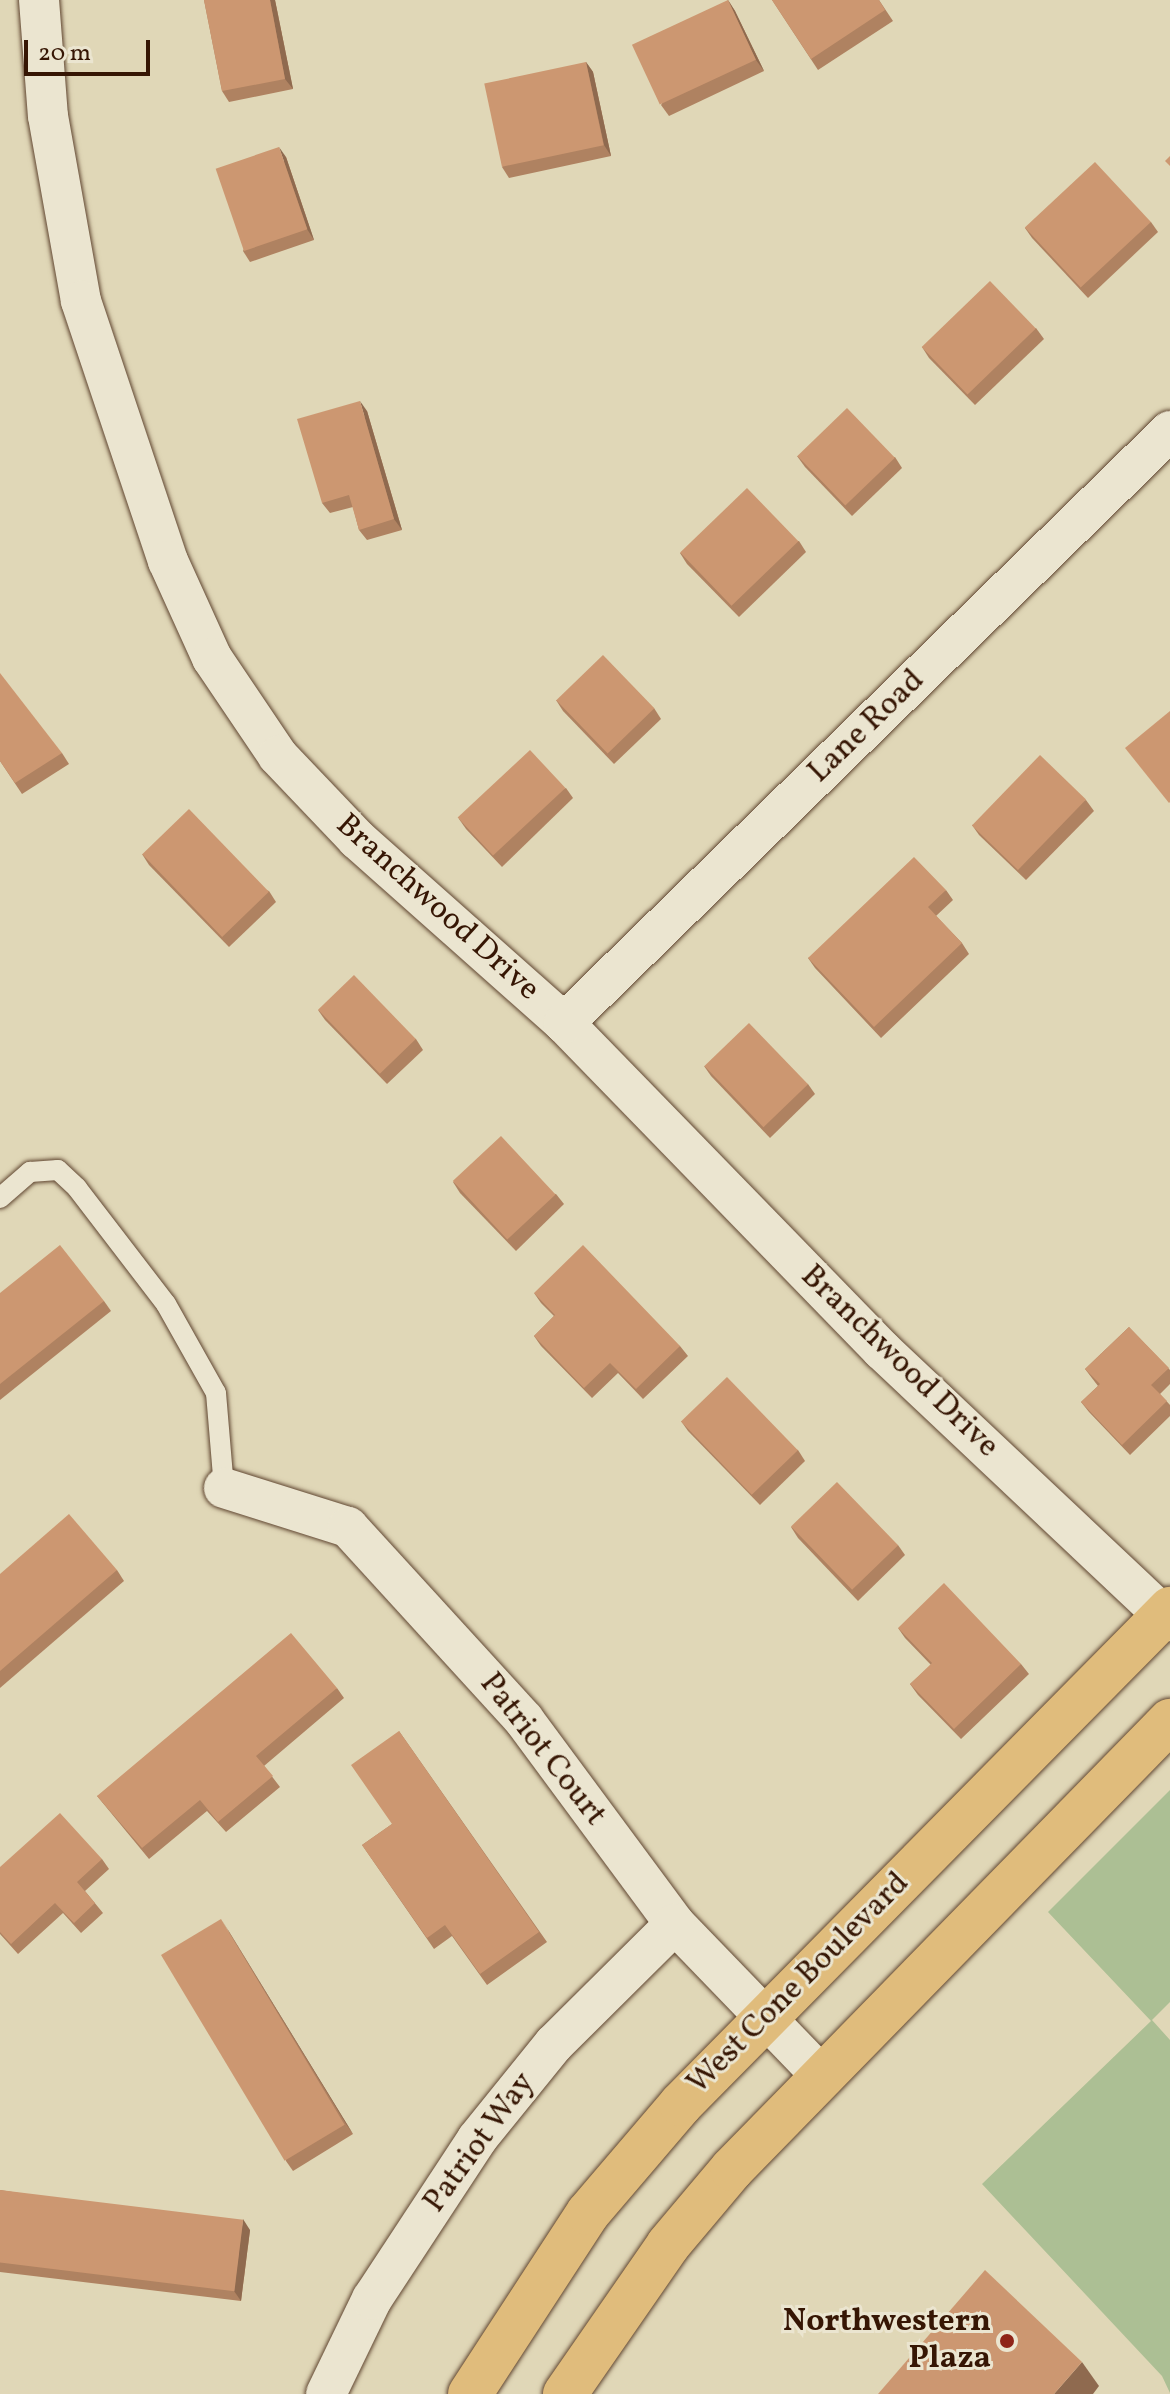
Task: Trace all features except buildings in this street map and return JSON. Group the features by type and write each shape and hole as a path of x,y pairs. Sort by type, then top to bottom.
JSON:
{"main road":[{"name":"West Cone Boulevard","path":"470,2394 588,2213 764,2018 1168,1615"},
{"path":"565,2394 668,2245 819,2073 1170,1721"}],"street":[{"name":"Branchwood Drive","path":"39,0 48,116 81,301 168,561 212,658 278,756 357,839 564,1023 882,1350 1168,1615"},
{"name":"Lane Road","path":"564,1023 1170,431"},
{"name":"Patriot Court","path":"224,1488 348,1527 524,1720 675,1924 819,2073"},
{"name":"Patriot Way","path":"326,2394 372,2299 477,2139 554,2044 675,1924"}],"lane":[{"path":"0,1198 30,1172 58,1170 77,1188 166,1304 216,1393 224,1488"}],"green space":[{"path":"1170,1790 1170,2002 1152,2020 1170,2040 1170,2393 1162,2376 982,2184 1151,2021 1048,1912"}],"place":[{"name":"Northwestern Plaza","path":"1007,2341"}]}
